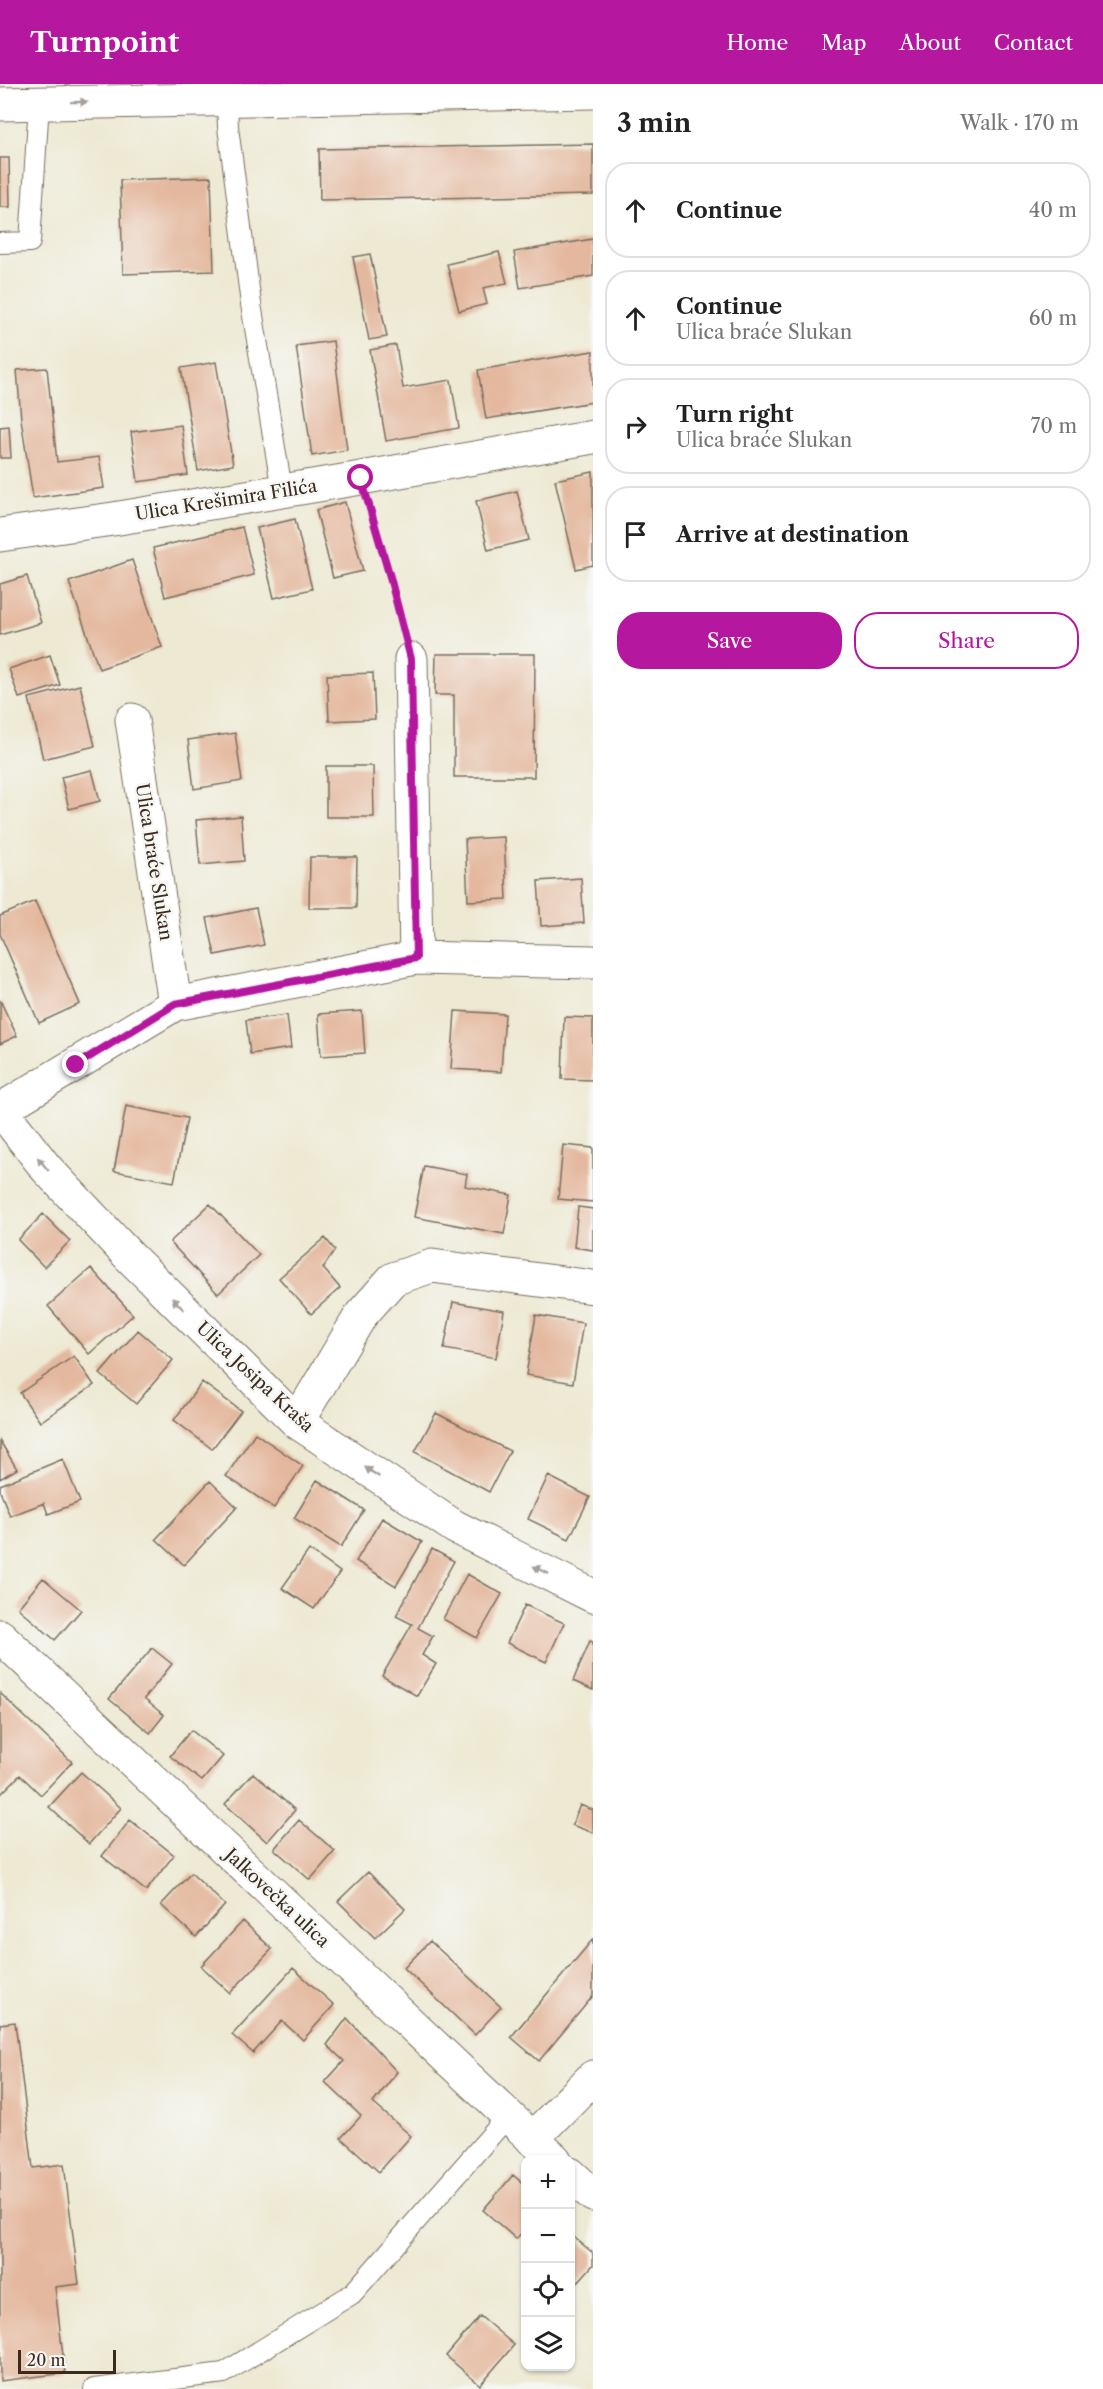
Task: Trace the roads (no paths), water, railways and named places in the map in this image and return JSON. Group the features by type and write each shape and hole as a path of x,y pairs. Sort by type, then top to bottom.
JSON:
{"street":[{"path":"0,104 593,92"},
{"name":"Ulica Krešimira Filića","path":"0,535 113,519 593,437"},
{"path":"411,659 416,958"},
{"name":"Ulica braće Slukan","path":"132,720 175,1004"},
{"path":"1,1110 175,1004 416,958 593,962"},
{"name":"Ulica Josipa Kraša","path":"1,1110 54,1176 129,1256 297,1422 455,1527 593,1596"},
{"path":"297,1422 361,1315 393,1280 432,1266 593,1287"},
{"name":"Jalkovečka ulica","path":"0,1636 543,2149"},
{"path":"543,2149 593,2077"},
{"path":"575,2179 593,2195"}],"lane":[{"path":"227,99 228,127 251,304 282,490"},
{"path":"0,243 30,242 39,103"},
{"path":"94,2389 224,2373 352,2294 508,2116"}]}
